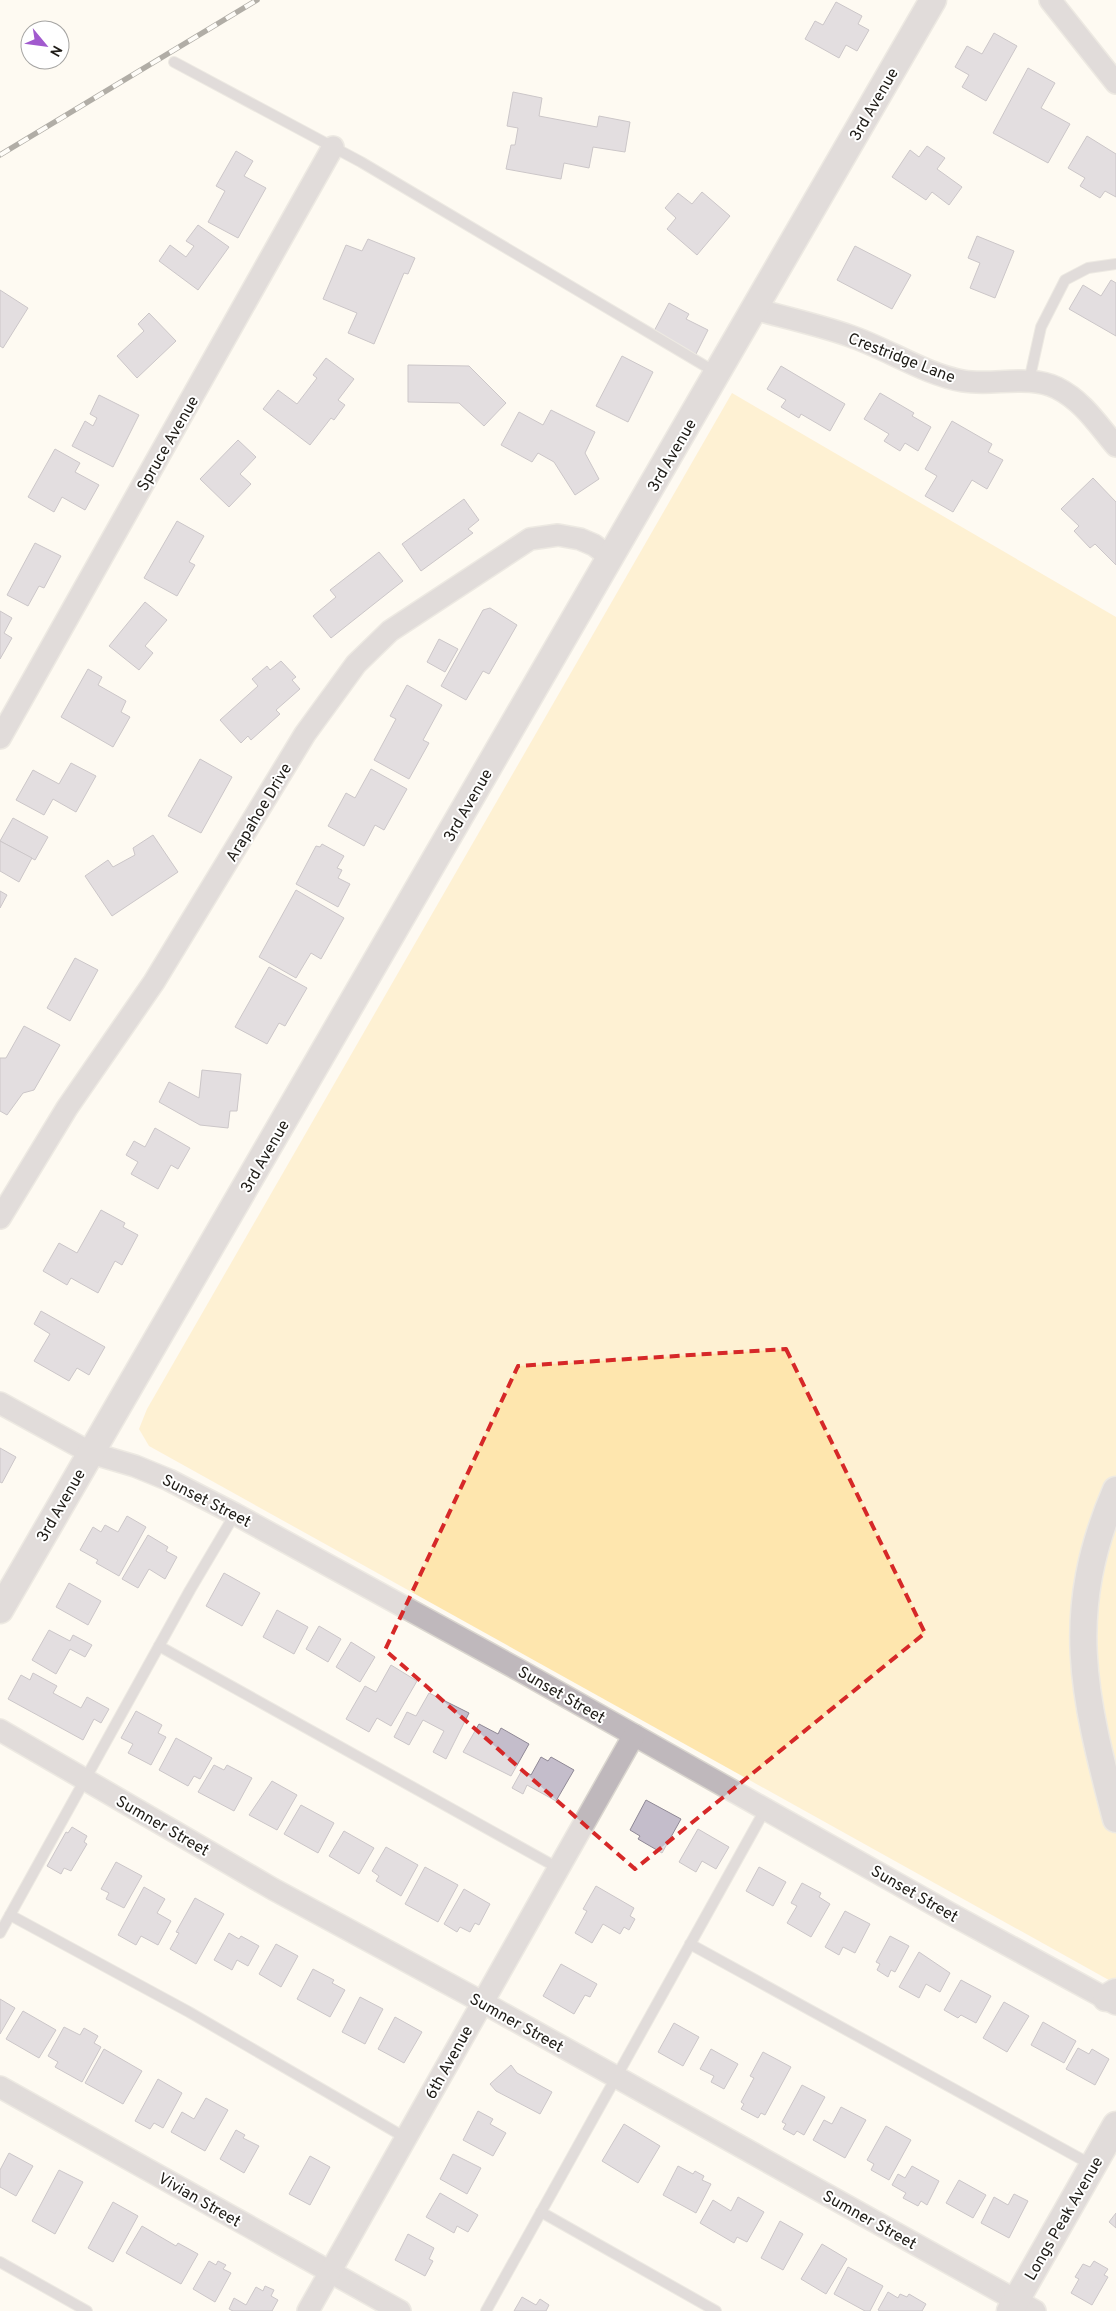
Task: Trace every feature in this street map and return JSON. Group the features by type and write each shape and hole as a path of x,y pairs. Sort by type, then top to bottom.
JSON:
{"street":[{"name":"3rd Avenue","path":"0,1610 933,0"},
{"path":"1050,0 1116,83"},
{"name":"Spruce Avenue","path":"0,738 333,148"},
{"name":"Crestridge Lane","path":"755,309 851,336 930,370 963,381 998,383 1029,381 1056,387 1080,402 1116,446"},
{"name":"Arapahoe Drive","path":"0,1218 66,1108 154,982 305,734 356,664 390,631 530,539 558,535 580,539 594,544 611,558"},
{"name":"Sunset Street","path":"0,1403 91,1453 135,1466 169,1480 235,1514 766,1808 949,1912 1113,1998"},
{"path":"1116,1490 1090,1567 1082,1620 1086,1693 1116,1818"},
{"name":"Sumner Street","path":"0,1730 273,1889 482,2002 1020,2307"},
{"name":"6th Avenue","path":"308,2311 634,1735"},
{"name":"Vivian Street","path":"0,2088 400,2311"},
{"name":"Longs Peak Avenue","path":"1020,2307 1116,2125"}],"lane":[{"path":"174,62 333,148 718,373"},
{"path":"1029,381 1041,327 1065,280 1088,268 1116,264"},
{"path":"0,1933 159,1646 235,1514"},
{"path":"159,1646 558,1868"},
{"path":"486,2311 766,1808"},
{"path":"10,1916 189,2012 406,2138"},
{"path":"690,1944 1093,2166"},
{"path":"541,2212 716,2311"},
{"path":"0,2262 87,2311"}],"highlighted area":[{"path":"786,1349 925,1633 635,1869 385,1650 518,1366"}],"shaded area":[{"path":"732,393 1116,617 1116,1984 149,1446 139,1429 147,1409"}],"building":[{"path":"836,2 862,16 858,24 869,30 857,51 846,45 839,58 805,39 815,21 823,25"},
{"path":"994,33 1017,46 986,101 962,87 969,75 955,67 967,46 982,54"},
{"path":"1028,68 1055,83 1041,108 1070,124 1048,163 993,133"},
{"path":"513,92 542,98 539,116 597,127 599,116 630,122 625,152 593,147 589,168 564,163 561,179 506,169 511,145 515,145 518,128 507,126"},
{"path":"1087,136 1116,154 1116,197 1105,191 1100,198 1080,186 1085,178 1068,168"},
{"path":"927,146 945,158 937,169 962,187 949,205 932,192 926,200 892,177 910,150 919,157"},
{"path":"236,151 253,161 244,176 266,188 238,238 208,222 225,191 216,186"},
{"path":"702,192 730,216 697,255 667,229 676,218 665,208 678,193 692,204"},
{"path":"198,225 229,247 198,290 159,261 170,245 186,257 194,246 186,241"},
{"path":"977,236 1014,251 995,298 970,288 980,263 968,258"},
{"path":"368,239 415,258 408,274 404,273 374,344 348,333 357,313 323,299 346,245 362,251"},
{"path":"855,246 911,275 892,309 837,280"},
{"path":"1111,280 1116,283 1116,336 1069,309 1083,285 1101,296"},
{"path":"0,290 28,308 3,348 0,346"},
{"path":"669,303 689,314 686,319 708,330 696,354 653,333"},
{"path":"149,313 176,341 137,378 117,356 144,331 138,324"},
{"path":"622,356 653,372 628,422 596,406"},
{"path":"326,358 354,379 338,400 345,405 334,420 331,418 310,445 263,409 278,390 297,404 317,378 313,375"},
{"path":"408,365 469,366 506,403 484,426 459,403 408,402"},
{"path":"781,366 845,404 830,431 801,414 799,418 781,407 786,400 767,389"},
{"path":"880,393 914,413 912,416 931,427 918,451 905,443 900,451 884,441 889,434 864,419"},
{"path":"99,395 139,415 113,467 72,446 85,421 93,426 97,418 90,414"},
{"path":"551,410 595,432 585,453 599,479 575,495 554,462 538,453 532,462 501,445 519,412 543,425"},
{"path":"952,421 992,444 988,452 1003,460 987,489 972,480 953,512 925,496 937,476 925,469"},
{"path":"238,440 256,457 240,474 251,484 229,507 200,479"},
{"path":"55,449 80,463 75,472 99,485 85,510 62,497 54,512 28,497"},
{"path":"1093,478 1116,502 1116,565 1095,544 1090,548 1074,531 1079,526 1061,509"},
{"path":"464,499 479,520 468,529 473,533 421,571 402,544"},
{"path":"177,521 204,536 189,562 195,565 177,596 144,578"},
{"path":"35,543 61,556 44,588 39,586 28,606 7,595"},
{"path":"379,552 403,581 331,638 313,616 336,597 330,590"},
{"path":"145,602 167,620 145,646 153,653 139,670 109,646"},
{"path":"490,608 517,625 489,674 483,671 466,700 441,686 483,610"},
{"path":"0,611 12,618 4,633 12,638 0,659"},
{"path":"439,639 458,649 445,672 427,662"},
{"path":"281,661 296,677 292,680 300,689 276,710 280,714 251,740 248,736 241,743 220,720 258,686 252,679 267,666 270,670"},
{"path":"88,669 102,677 98,685 126,701 121,712 130,717 113,747 61,717"},
{"path":"407,685 442,705 423,740 429,743 409,779 374,760 396,719 390,716"},
{"path":"200,759 232,777 201,833 168,816"},
{"path":"71,763 96,776 76,812 53,799 44,815 16,800 33,770 59,784"},
{"path":"371,769 407,789 384,830 375,825 364,846 328,826 346,793 355,798"},
{"path":"13,818 48,837 35,860 0,841"},
{"path":"153,835 178,872 112,916 85,876 108,860 113,867 135,855 133,848"},
{"path":"0,841 32,858 19,882 0,871"},
{"path":"322,844 344,856 337,868 342,870 338,878 350,884 338,907 296,884 316,846 320,847"},
{"path":"296,890 344,918 321,959 311,953 296,978 259,957"},
{"path":"0,891 7,895 0,908"},
{"path":"75,958 98,970 70,1021 47,1008"},
{"path":"269,967 307,988 285,1026 279,1023 267,1044 235,1027"},
{"path":"24,1026 60,1045 34,1090 23,1093 7,1115 0,1111 0,1058 6,1058"},
{"path":"202,1070 241,1074 237,1111 230,1111 228,1128 200,1125 159,1102 169,1082 199,1098"},
{"path":"155,1128 190,1148 178,1169 171,1165 158,1189 131,1174 138,1162 126,1155 134,1141 145,1147"},
{"path":"101,1210 125,1223 123,1227 138,1235 122,1265 115,1261 98,1293 71,1278 67,1285 43,1271 59,1243 77,1253"},
{"path":"41,1311 105,1347 89,1375 77,1368 69,1381 34,1361 50,1334 34,1324"},
{"path":"0,1448 16,1457 2,1483 0,1482"},
{"path":"127,1516 146,1527 119,1576 96,1563 98,1560 80,1550 93,1527 101,1532 105,1525 118,1532"},
{"path":"148,1535 168,1547 166,1551 177,1557 165,1579 149,1569 138,1588 122,1579"},
{"path":"224,1573 260,1593 242,1626 206,1606"},
{"path":"69,1583 101,1601 88,1625 56,1607"},
{"path":"277,1610 308,1627 294,1654 263,1637"},
{"path":"319,1626 341,1639 328,1662 306,1649"},
{"path":"49,1630 70,1641 73,1635 92,1645 85,1657 70,1649 56,1674 32,1660"},
{"path":"351,1642 375,1657 360,1682 336,1667"},
{"path":"391,1665 417,1681 391,1726 377,1718 369,1732 346,1719 365,1686 376,1692"},
{"path":"33,1673 57,1686 53,1693 81,1708 87,1697 109,1709 101,1723 94,1719 83,1740 8,1699 21,1675 30,1680"},
{"path":"429,1693 469,1713 446,1759 433,1752 444,1731 423,1720 409,1745 394,1737 407,1712 416,1716"},
{"path":"136,1711 162,1725 158,1733 166,1737 151,1765 128,1753 133,1744 121,1738"},
{"path":"479,1724 498,1734 501,1728 529,1744 511,1776 463,1752"},
{"path":"176,1738 212,1758 200,1779 194,1776 188,1786 159,1770"},
{"path":"541,1757 548,1761 551,1757 574,1770 556,1801 527,1785 523,1794 512,1788 522,1770 531,1775"},
{"path":"214,1765 224,1770 227,1765 252,1778 234,1811 198,1792"},
{"path":"272,1781 297,1795 277,1830 249,1815"},
{"path":"646,1800 681,1819 662,1853 638,1839 640,1836 630,1830"},
{"path":"301,1805 334,1823 318,1853 284,1834"},
{"path":"72,1827 87,1836 84,1842 87,1844 71,1871 64,1868 61,1874 47,1866 66,1832 68,1833"},
{"path":"698,1829 729,1847 716,1869 702,1861 696,1872 679,1862"},
{"path":"344,1831 374,1848 359,1874 329,1856"},
{"path":"386,1847 418,1865 401,1896 376,1881 379,1876 372,1871"},
{"path":"116,1862 142,1876 124,1908 106,1899 109,1893 101,1889"},
{"path":"425,1867 458,1885 438,1922 405,1904"},
{"path":"759,1867 786,1882 773,1906 746,1891"},
{"path":"802,1883 821,1893 819,1897 830,1904 811,1937 787,1923 797,1906 791,1903"},
{"path":"596,1886 634,1908 630,1916 635,1919 629,1930 624,1927 620,1934 603,1924 592,1943 575,1933 587,1911 583,1909"},
{"path":"144,1887 165,1899 157,1913 171,1921 158,1945 141,1936 136,1945 118,1935"},
{"path":"464,1889 490,1904 479,1925 475,1923 470,1932 460,1927 457,1932 444,1924"},
{"path":"195,1898 224,1914 196,1964 170,1949 179,1933 176,1932"},
{"path":"845,1911 870,1924 855,1953 843,1947 839,1955 825,1947"},
{"path":"229,1933 239,1939 241,1936 259,1946 248,1966 237,1960 232,1970 214,1960"},
{"path":"890,1936 909,1946 895,1972 891,1970 888,1977 877,1970 880,1964 876,1962"},
{"path":"276,1944 298,1956 281,1987 259,1974"},
{"path":"919,1952 950,1973 940,1992 926,1984 919,1998 899,1987"},
{"path":"561,1964 597,1984 590,1997 585,1995 574,2014 543,1996"},
{"path":"313,1969 334,1980 332,1983 345,1990 330,2017 297,1999"},
{"path":"961,1980 991,1996 976,2023 961,2015 958,2018 944,2010"},
{"path":"360,1997 383,2009 365,2044 342,2032"},
{"path":"0,1999 15,2008 0,2034"},
{"path":"1004,2002 1029,2016 1007,2052 983,2038"},
{"path":"23,2011 56,2030 39,2058 6,2039"},
{"path":"395,2017 422,2032 404,2063 378,2049"},
{"path":"1043,2022 1076,2041 1064,2063 1031,2045"},
{"path":"674,2023 699,2037 683,2066 658,2052"},
{"path":"64,2027 80,2035 84,2028 98,2036 94,2043 101,2047 82,2082 55,2067 58,2062 48,2056"},
{"path":"1078,2048 1089,2054 1092,2049 1109,2059 1095,2085 1066,2069"},
{"path":"104,2049 142,2071 123,2104 85,2083"},
{"path":"711,2049 738,2064 724,2089 711,2082 714,2076 700,2069"},
{"path":"763,2052 791,2067 765,2115 761,2113 758,2118 741,2109 744,2104 741,2102 754,2078 750,2076"},
{"path":"511,2065 517,2073 552,2092 540,2114 496,2091 490,2084"},
{"path":"158,2079 182,2093 163,2128 154,2123 150,2129 135,2121"},
{"path":"802,2085 825,2097 804,2135 797,2131 794,2135 783,2129 786,2124 782,2122"},
{"path":"206,2098 228,2110 205,2151 171,2132 182,2112 194,2119"},
{"path":"841,2107 866,2120 845,2158 813,2140 824,2120 832,2124"},
{"path":"478,2111 493,2119 490,2124 506,2133 493,2156 463,2140"},
{"path":"624,2124 660,2146 638,2183 602,2161"},
{"path":"886,2126 911,2140 889,2180 871,2170 874,2164 867,2160"},
{"path":"236,2130 245,2135 243,2138 259,2146 244,2173 220,2159"},
{"path":"9,2153 33,2166 16,2196 0,2187 0,2170"},
{"path":"453,2154 481,2168 467,2194 440,2179"},
{"path":"310,2156 330,2167 310,2205 289,2194"},
{"path":"678,2166 693,2174 695,2171 704,2176 702,2180 711,2184 696,2213 663,2195"},
{"path":"912,2166 939,2181 927,2205 921,2201 918,2206 903,2198 906,2193 892,2185 898,2174 905,2178"},
{"path":"59,2170 83,2182 55,2234 32,2221"},
{"path":"959,2180 986,2195 973,2218 946,2203"},
{"path":"440,2193 478,2215 468,2232 457,2226 454,2233 426,2217"},
{"path":"1014,2194 1028,2201 1009,2238 981,2223 994,2197 1008,2205"},
{"path":"738,2197 764,2212 747,2242 737,2237 734,2243 700,2223 713,2200 731,2211"},
{"path":"113,2202 138,2216 113,2262 88,2248"},
{"path":"1116,2213 1116,2228 1109,2222"},
{"path":"780,2221 803,2234 783,2270 761,2258"},
{"path":"142,2226 176,2246 178,2243 198,2254 181,2284 126,2253"},
{"path":"408,2234 434,2248 429,2259 433,2261 425,2276 395,2260"},
{"path":"822,2244 847,2259 826,2294 801,2279"},
{"path":"209,2261 216,2265 218,2261 226,2265 223,2269 231,2273 215,2302 193,2289"},
{"path":"1094,2261 1108,2269 1104,2275 1108,2277 1092,2305 1071,2293 1079,2279 1075,2277 1083,2264 1090,2267"},
{"path":"848,2267 883,2286 870,2311 865,2311 834,2294"},
{"path":"265,2286 274,2290 271,2296 278,2300 272,2311 233,2311 229,2309 234,2298 246,2305 256,2287 263,2291"},
{"path":"888,2292 898,2298 900,2294 907,2297 909,2294 926,2304 922,2311 880,2311 878,2310"},
{"path":"522,2297 536,2305 540,2299 549,2305 546,2311 514,2311"}],"railway":[{"path":"0,155 257,0"}]}
